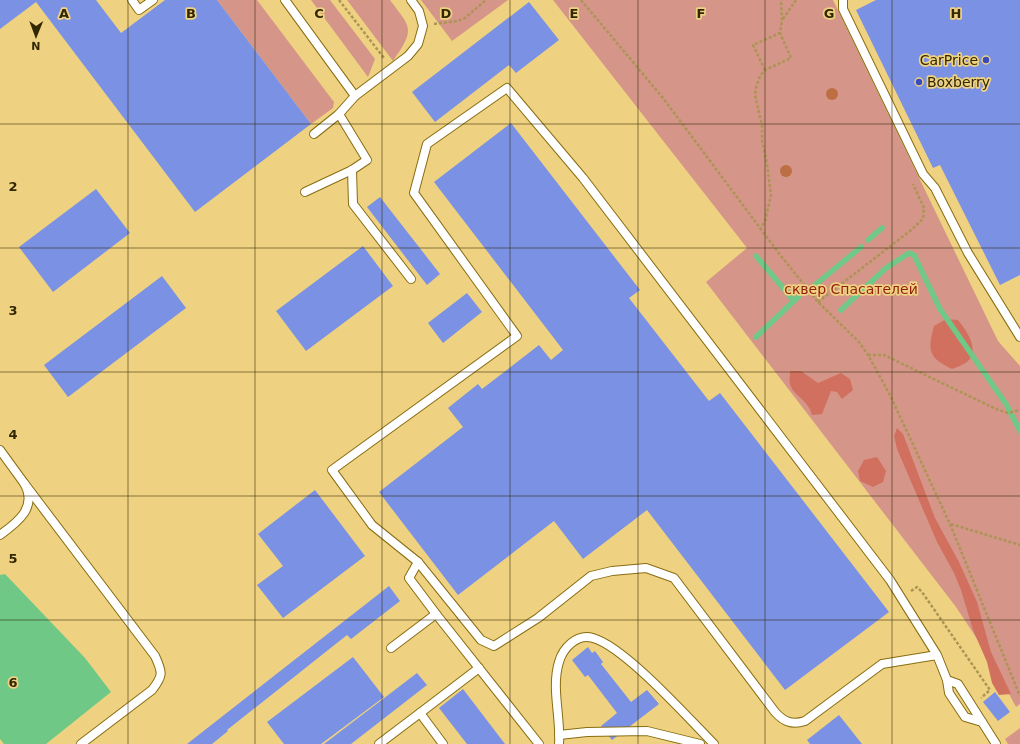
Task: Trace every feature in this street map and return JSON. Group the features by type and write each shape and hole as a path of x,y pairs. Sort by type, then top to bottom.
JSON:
{"lane":[{"path":"132,0 139,10 153,0"},
{"path":"285,0 356,96"},
{"path":"314,134 339,114 356,96 408,56 418,44 423,26 419,11 410,0"},
{"path":"844,0 843,9 923,174 935,188 968,253 1020,337"},
{"path":"937,655 882,664 805,720 798,723 789,723 775,712 674,578 646,568 612,571 591,576 538,618 494,646 481,640 418,562 372,525 332,470 517,336 414,193 427,144 507,88 583,178 902,597 937,655 947,680 949,693 965,716 982,722"},
{"path":"304,192 352,170 367,160 339,114"},
{"path":"352,170 353,204 411,279"},
{"path":"0,450 155,656 161,669 160,678 152,690 81,744"},
{"path":"0,535 22,518 28,508 29,494 24,483"},
{"path":"418,562 409,578 539,744"},
{"path":"391,648 436,614"},
{"path":"559,744 557,680 559,662 564,649 582,637 591,637 602,642 623,656 652,682 714,744"},
{"path":"379,744 479,668"},
{"path":"947,680 958,684 996,744"},
{"path":"420,713 443,744"},
{"path":"559,735 587,732 647,731 700,744"}],"path":[{"path":"340,0 391,68"},
{"path":"423,26 457,22 465,18 486,0"},
{"path":"581,0 662,98 760,230 818,302 859,342 868,355 890,395 950,524 1020,696"},
{"path":"760,230 765,221 771,195 762,140 762,125 755,95 760,76 764,70 791,58 780,33 782,20 781,0"},
{"path":"782,20 791,5 796,0"},
{"path":"764,70 753,45 780,33"},
{"path":"818,302 910,231 923,218 924,208 912,181"},
{"path":"868,355 884,355 996,409 1008,412 1020,410"},
{"path":"950,524 1020,545"},
{"path":"902,597 917,587 922,592 990,690 978,700"}],"green space":[{"path":"217,0 257,0 334,102 333,108 311,124"},
{"path":"311,0 330,0 375,59 368,77"},
{"path":"347,0 390,0 403,17 408,29 408,35 393,61"},
{"path":"421,0 508,0 452,41"},
{"name":"cквер Спасателей","path":"553,0 833,0 998,341 1020,366 1020,704 1016,707 991,660 956,607 706,282 747,248"},
{"path":"1020,728 1020,744 1008,744 1005,739"}],"shaded area":[{"path":"946,319 958,320 971,340 973,352 967,362 952,369 934,357 931,348 934,326"},
{"path":"790,371 801,371 818,383 841,373 850,379 853,390 842,399 837,392 831,391 822,414 812,415 807,405 792,388 790,382"},
{"path":"897,428 903,434 935,518 959,562 977,602 991,652 1011,694 999,695 992,683 987,662 973,630 961,590 954,573 937,542 897,449 894,436"},
{"path":"877,457 886,471 883,482 873,487 860,481 858,471 864,460"},
{"path":"5,574 85,658 111,692 46,744 4,744 0,739 0,575"}],"building":[{"path":"0,0 96,0 121,33 165,0 217,0 311,124 195,212 36,2 0,29"},
{"path":"876,0 1020,0 1020,275 1000,285 940,165 933,168 856,10"},
{"path":"529,2 559,40 516,73 509,65 435,122 412,92"},
{"path":"511,123 640,290 629,298 709,401 720,393 889,612 785,690 647,510 583,559 554,521 458,595 379,492 463,427 448,408 478,384 482,389 539,345 551,360 563,350 434,182"},
{"path":"96,189 130,233 53,292 19,247"},
{"path":"380,197 440,274 427,285 367,207"},
{"path":"363,246 393,286 306,351 276,311"},
{"path":"162,276 186,308 68,397 44,365"},
{"path":"467,293 482,312 443,343 428,323"},
{"path":"315,490 365,556 283,618 257,585 283,566 258,534"},
{"path":"389,586 400,601 351,639 347,635 227,730 228,731 212,744 187,744"},
{"path":"588,647 592,653 595,651 603,662 601,664 631,702 647,690 659,704 612,740 601,726 617,713 588,675 585,677 572,660"},
{"path":"353,657 384,697 321,744 284,744 267,722"},
{"path":"417,673 427,685 351,744 324,744"},
{"path":"463,689 505,744 467,744 439,708"},
{"path":"995,692 1010,712 998,721 983,702"},
{"path":"839,715 862,744 810,744 807,740"}],"waterway":[{"path":"868,240 882,228"},
{"path":"815,285 861,247"},
{"path":"841,310 886,268 909,253 914,255 940,309 1006,404 1020,431"},
{"path":"756,256 794,301"},
{"path":"756,337 799,296"}],"place":[{"name":"CarPrice","path":"986,60"},
{"name":"Boxberry","path":"919,82"}]}
